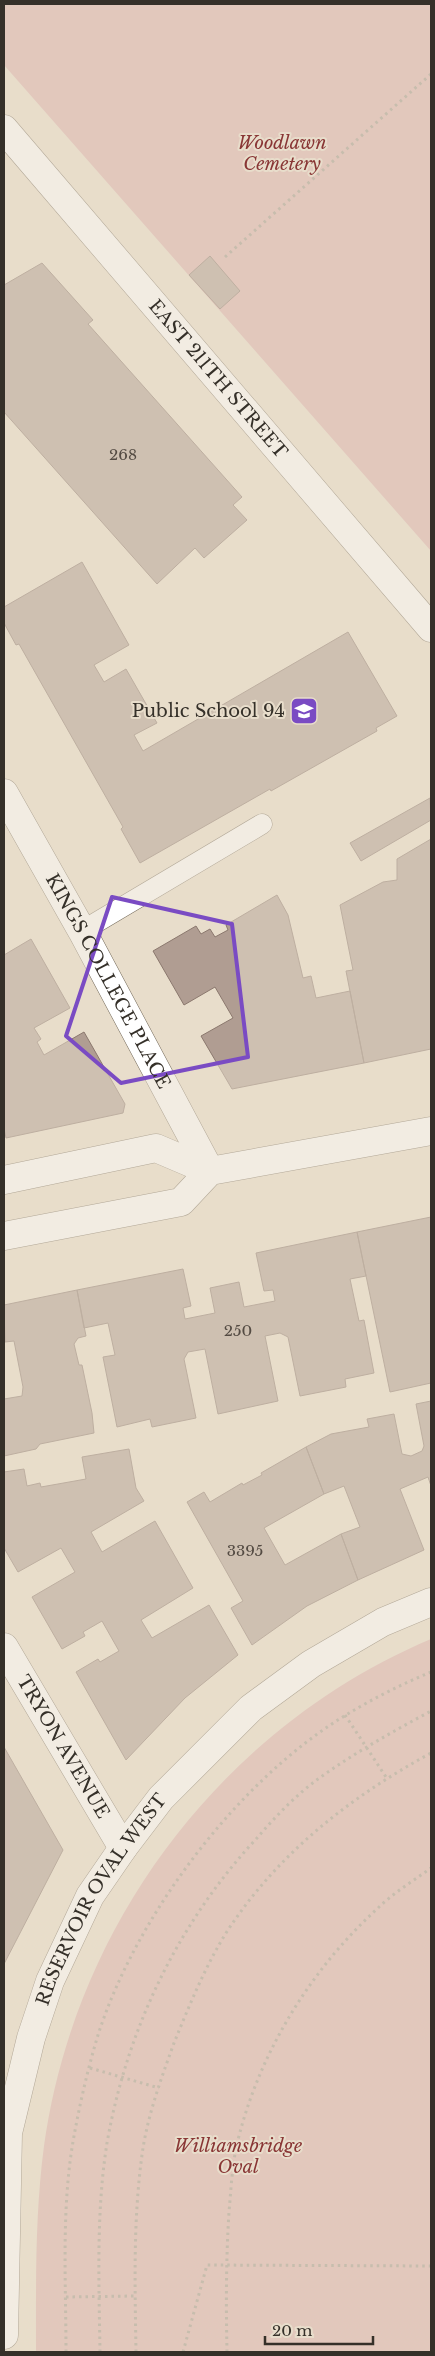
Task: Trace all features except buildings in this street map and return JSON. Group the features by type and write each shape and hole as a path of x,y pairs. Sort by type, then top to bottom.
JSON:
{"street":[{"name":"EAST 211TH STREET","path":"4,130 431,628"},
{"name":"KINGS COLLEGE PLACE","path":"4,793 82,931 210,1171"},
{"path":"4,1180 156,1148 210,1171 431,1130"},
{"path":"4,1236 181,1202 210,1171"},
{"name":"RESERVOIR OVAL WEST","path":"4,2335 8,2133 11,2089 50,1981 90,1896 123,1848 162,1798 251,1708 327,1654 383,1622 431,1602"},
{"name":"TRYON AVENUE","path":"4,1647 123,1848"}],"lane":[{"path":"82,931 262,824"}],"path":[{"path":"225,257 431,74"},
{"path":"66,2352 67,2196 74,2138 98,2035 119,1982 142,1935 167,1893 207,1841 250,1793 296,1751 345,1715 431,1672"},
{"path":"100,2352 99,2297 102,2187 107,2143 123,2078 151,1997 172,1952 196,1913 234,1862 274,1819 317,1780 366,1746 431,1711"},
{"path":"345,1715 386,1777"},
{"path":"136,2352 136,2240 141,2162 150,2117 184,2017 226,1933 263,1884 298,1846 339,1810 386,1777 431,1753"},
{"path":"226,2352 226,2265 231,2189 237,2145 262,2067 288,2020 337,1950 377,1909 431,1868"},
{"path":"90,2068 159,2088"},
{"path":"183,2352 207,2265 431,2266"},
{"path":"66,2297 136,2296"}],"highlighted area":[{"path":"112,897 232,924 248,1057 121,1083 66,1036"}],"green space":[{"name":"Woodlawn Cemetery","path":"4,4 431,4 431,551 4,65"},
{"name":"Williamsbridge Oval","path":"431,1639 431,2352 36,2352 38,2223 44,2146 61,2064 88,1985 125,1911 171,1842 225,1779 287,1724 356,1677"}],"place":[{"name":"Public School 94","path":"304,711"}]}
